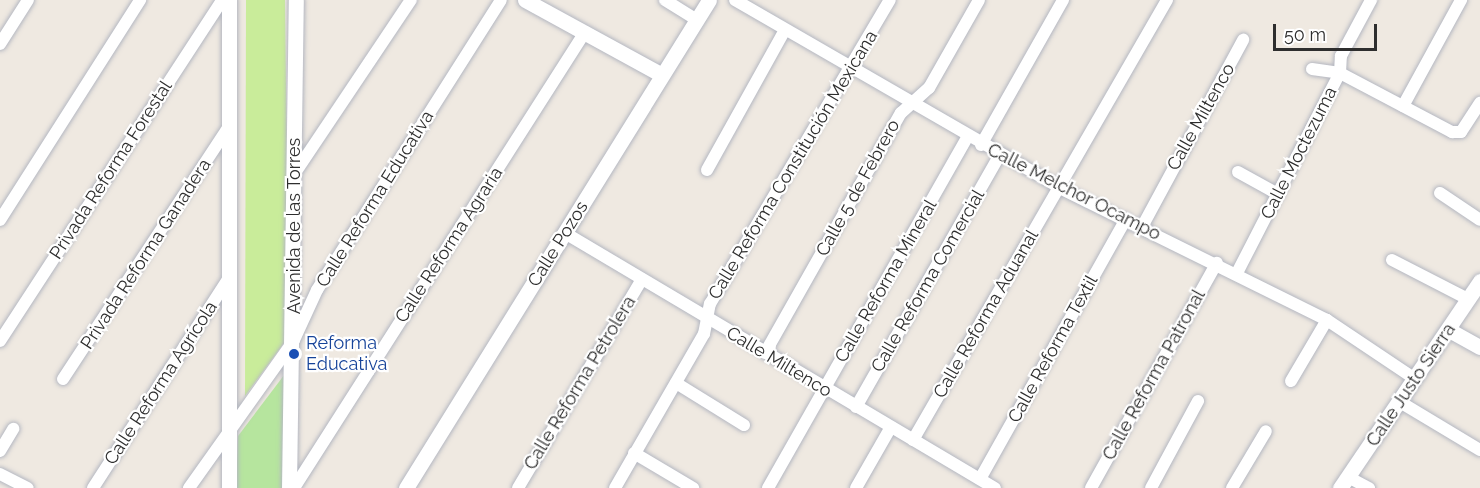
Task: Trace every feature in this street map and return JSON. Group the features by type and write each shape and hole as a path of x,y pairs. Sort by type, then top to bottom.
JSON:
{"street":[{"path":"0,44 28,0"},
{"path":"0,220 140,0"},
{"name":"Privada Reforma Forestal","path":"0,341 222,0"},
{"path":"229,0 231,423 229,488"},
{"path":"295,7 305,0"},
{"path":"293,176 411,0"},
{"name":"Calle Reforma Educativa","path":"189,488 231,423 294,340 317,290 501,0"},
{"path":"525,0 662,75"},
{"path":"665,0 696,19"},
{"name":"Calle Pozos","path":"406,488 709,0"},
{"name":"Calle Melchor Ocampo","path":"735,0 854,68 967,137 1060,188 1217,263 1327,320 1415,379"},
{"name":"Calle Reforma Constitución Mexicana","path":"615,488 704,334 704,317 854,68 890,0"},
{"name":"Calle 5 de Febrero","path":"765,354 901,112 929,88 979,0"},
{"path":"981,145 1062,0"},
{"name":"Calle Reforma Aduanal","path":"913,440 1167,0"},
{"name":"Calle Moctezuma","path":"1237,273 1340,73 1341,56 1371,0"},
{"path":"1403,106 1461,0"},
{"name":"Avenida de las Torres","path":"291,488 295,7"},
{"path":"707,170 785,30"},
{"name":"Calle Reforma Agraria","path":"291,488 585,32"},
{"name":"Calle Miltenco","path":"1142,227 1243,40"},
{"path":"1312,69 1340,73 1452,132 1461,132 1480,103"},
{"name":"Privada Reforma Ganadera","path":"63,379 228,128"},
{"name":"Calle Reforma Mineral","path":"768,488 967,137"},
{"name":"Calle Reforma Comercial","path":"856,407 1000,155"},
{"path":"1238,172 1278,194"},
{"path":"1440,192 1480,220"},
{"name":"Calle Reforma Textil","path":"980,479 1126,219"},
{"name":"Calle Miltenco","path":"565,233 765,354 995,488"},
{"path":"1392,260 1468,298"},
{"name":"Calle Reforma Patronal","path":"1091,488 1217,263"},
{"name":"Calle Reforma Agrícola","path":"93,488 230,278"},
{"name":"Calle Reforma Petrolera","path":"518,488 642,279"},
{"name":"Calle Justo Sierra","path":"1344,482 1449,330 1480,280"},
{"path":"1291,381 1327,320"},
{"path":"1449,330 1480,347"},
{"path":"676,383 744,425"},
{"path":"1151,488 1198,401"},
{"path":"1400,402 1480,450"},
{"path":"856,488 891,428"},
{"path":"0,451 13,429"},
{"path":"1232,488 1266,431"},
{"path":"634,453 693,488"},
{"path":"0,474 27,488"},
{"path":"1344,482 1369,488"}],"green space":[{"path":"246,0 285,0 289,336 245,396"},
{"path":"291,366 286,488 236,488 238,436"}],"place":[{"name":"Reforma Educativa","path":"294,354"}]}
